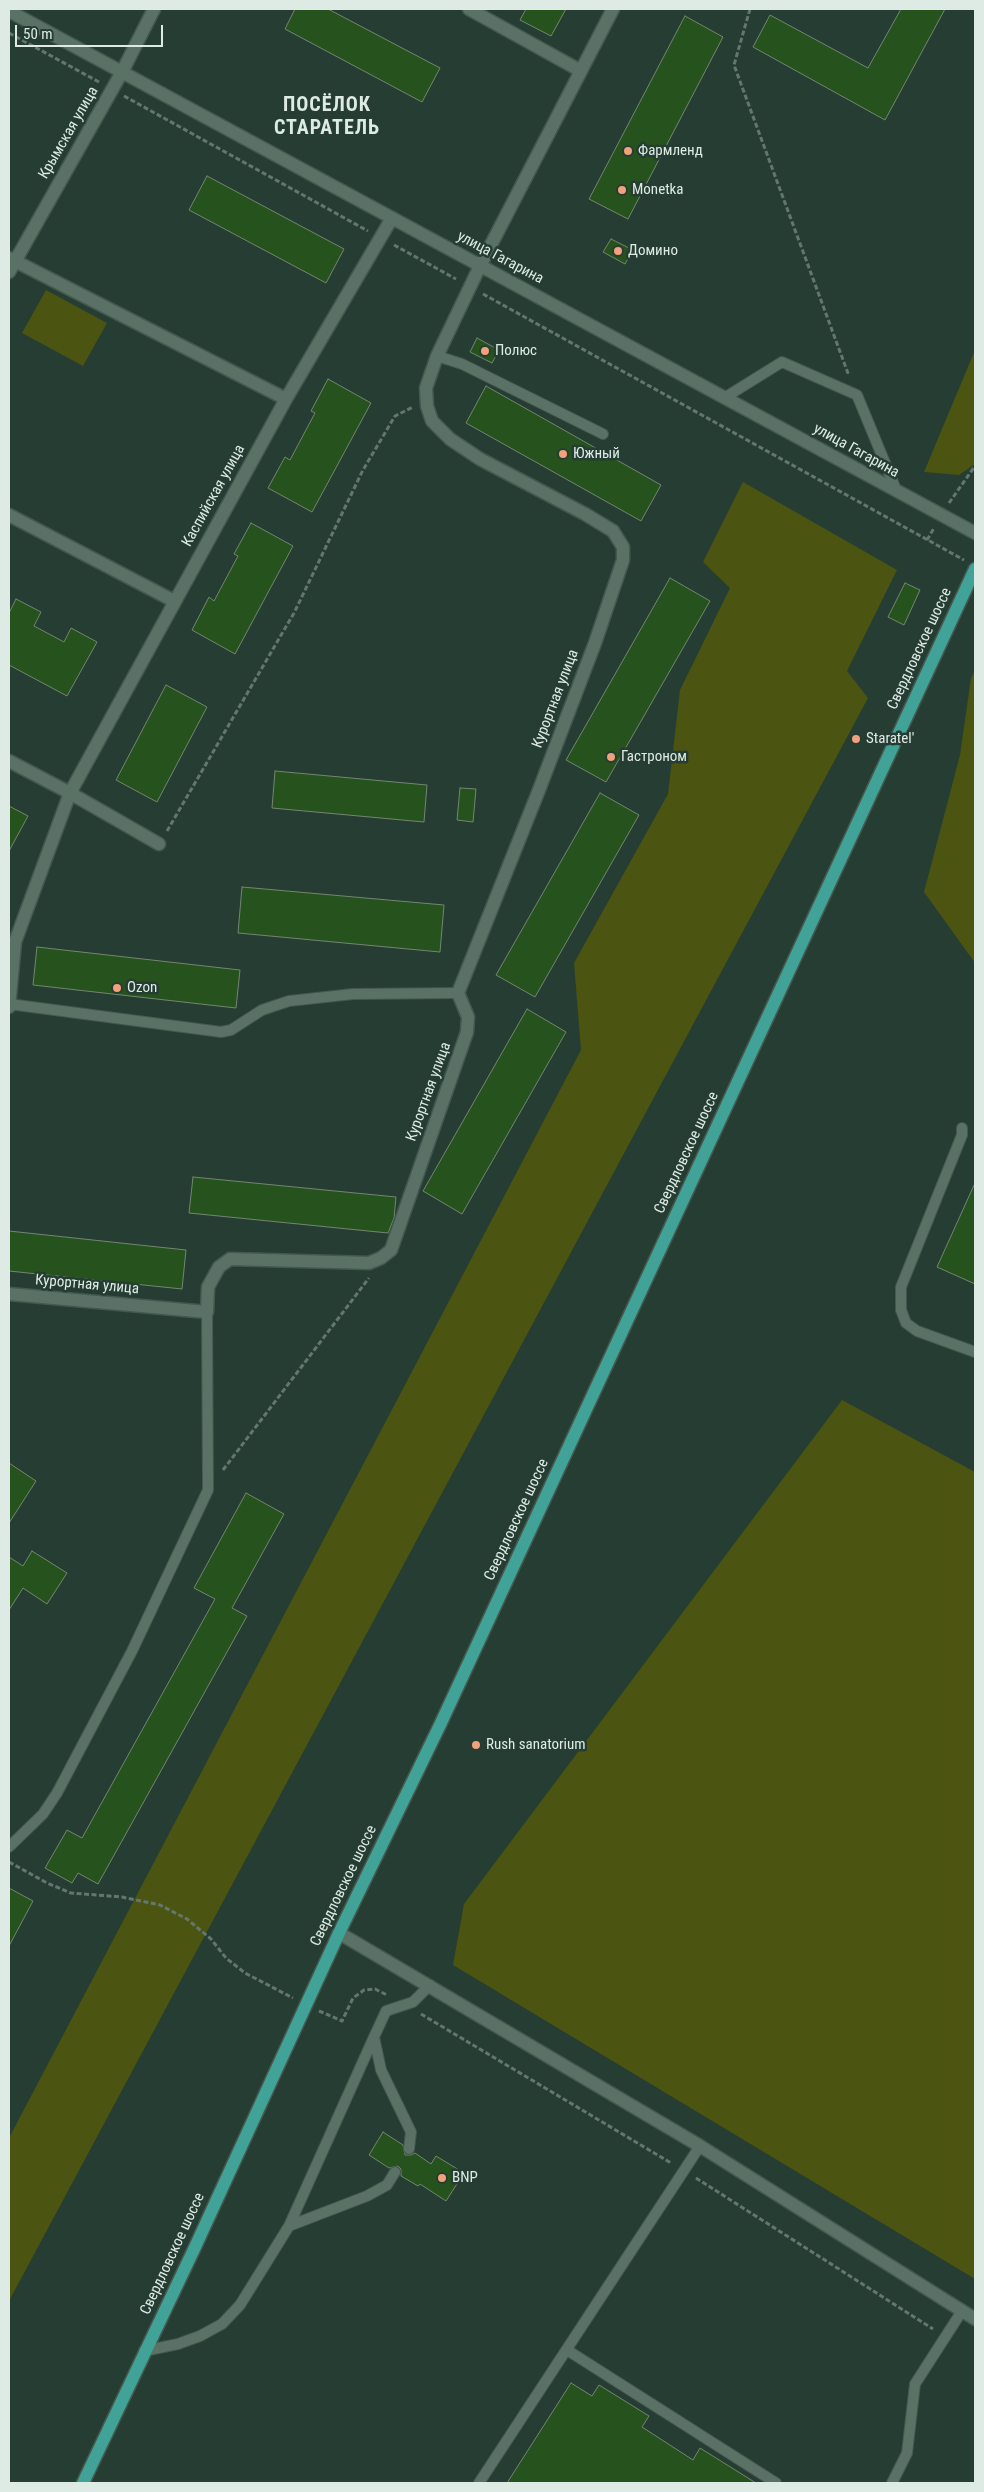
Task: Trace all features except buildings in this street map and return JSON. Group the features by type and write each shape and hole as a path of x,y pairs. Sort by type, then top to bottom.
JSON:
{"main road":[{"name":"Свердловское шоссе","path":"82,2483 196,2245 339,1933 444,1716 971,565"}],"street":[{"name":"Крымская улица","path":"11,264 122,72 154,9"},
{"path":"469,9 581,71"},
{"path":"427,406 426,388 437,356 480,266 613,9"},
{"name":"улица Гагарина","path":"9,11 975,533"},
{"name":"Каспийская улица","path":"9,1006 15,942 70,793 286,399 392,218"},
{"path":"11,264 286,399"},
{"name":"Курортная улица","path":"9,1294 207,1312 208,1286 219,1267 230,1259 369,1263 381,1258 391,1250 467,1032 468,1017 458,993 595,642 623,560 622,547 613,531 585,514 480,460 450,439 432,421 427,406"},
{"path":"9,514 174,601"},
{"path":"9,760 159,844"},
{"path":"339,1933 700,2146 975,2319"}],"lane":[{"path":"437,356 462,364 603,434"},
{"path":"724,398 782,362 857,395 897,492"},
{"path":"9,1006 221,1032 231,1030 262,1010 289,1001 353,994 458,993"},
{"path":"962,1128 962,1135 901,1287 901,1310 906,1323 917,1331 975,1352"},
{"path":"9,1847 43,1814 57,1793 132,1651 208,1490 207,1312"},
{"path":"144,2351 178,2344 200,2336 222,2324 244,2298 289,2226 386,2011 394,2006 405,2005 419,1998 430,1986"},
{"path":"374,2038 381,2070 411,2132 409,2149"},
{"path":"479,2483 700,2146"},
{"path":"289,2226 367,2196 387,2185 395,2172"},
{"path":"892,2483 907,2453 915,2384 962,2311"},
{"path":"567,2350 776,2483"}],"path":[{"path":"750,9 734,64 857,395"},
{"path":"9,33 971,565"},
{"path":"159,844 294,613 363,470 395,416 409,408 427,406"},
{"path":"208,1490 373,1273"},
{"path":"9,1862 47,1883 71,1893 122,1897 160,1905 187,1919 211,1938 226,1958 245,1973 306,2005 342,2021 353,1998 364,1990 375,1989 684,2170 946,2337"}],"green space":[{"path":"46,290 107,323 83,366 22,333"},
{"path":"975,350 975,464 959,475 924,472"},
{"path":"743,482 897,570 847,671 868,698 9,2301 9,2138 581,1050 574,963 668,794 680,690 730,588 703,562"},
{"path":"975,670 975,963 924,892 960,755 971,678"},
{"path":"842,1400 975,1472 975,2279 453,1965 464,1904"}],"place":[{"name":"Фармленд","path":"628,151"},
{"name":"Monetka","path":"622,190"},
{"name":"Домино","path":"618,251"},
{"name":"Полюс","path":"485,351"},
{"name":"Южный","path":"563,454"},
{"name":"Staratel'","path":"856,739"},
{"name":"Гастроном","path":"611,757"},
{"name":"Ozon","path":"117,988"},
{"name":"Rush sanatorium","path":"476,1745"},
{"name":"BNP","path":"442,2178"}],"district":[{"name":"ПОСЁЛОК СТАРАТЕЛЬ","path":"327,118"}]}
